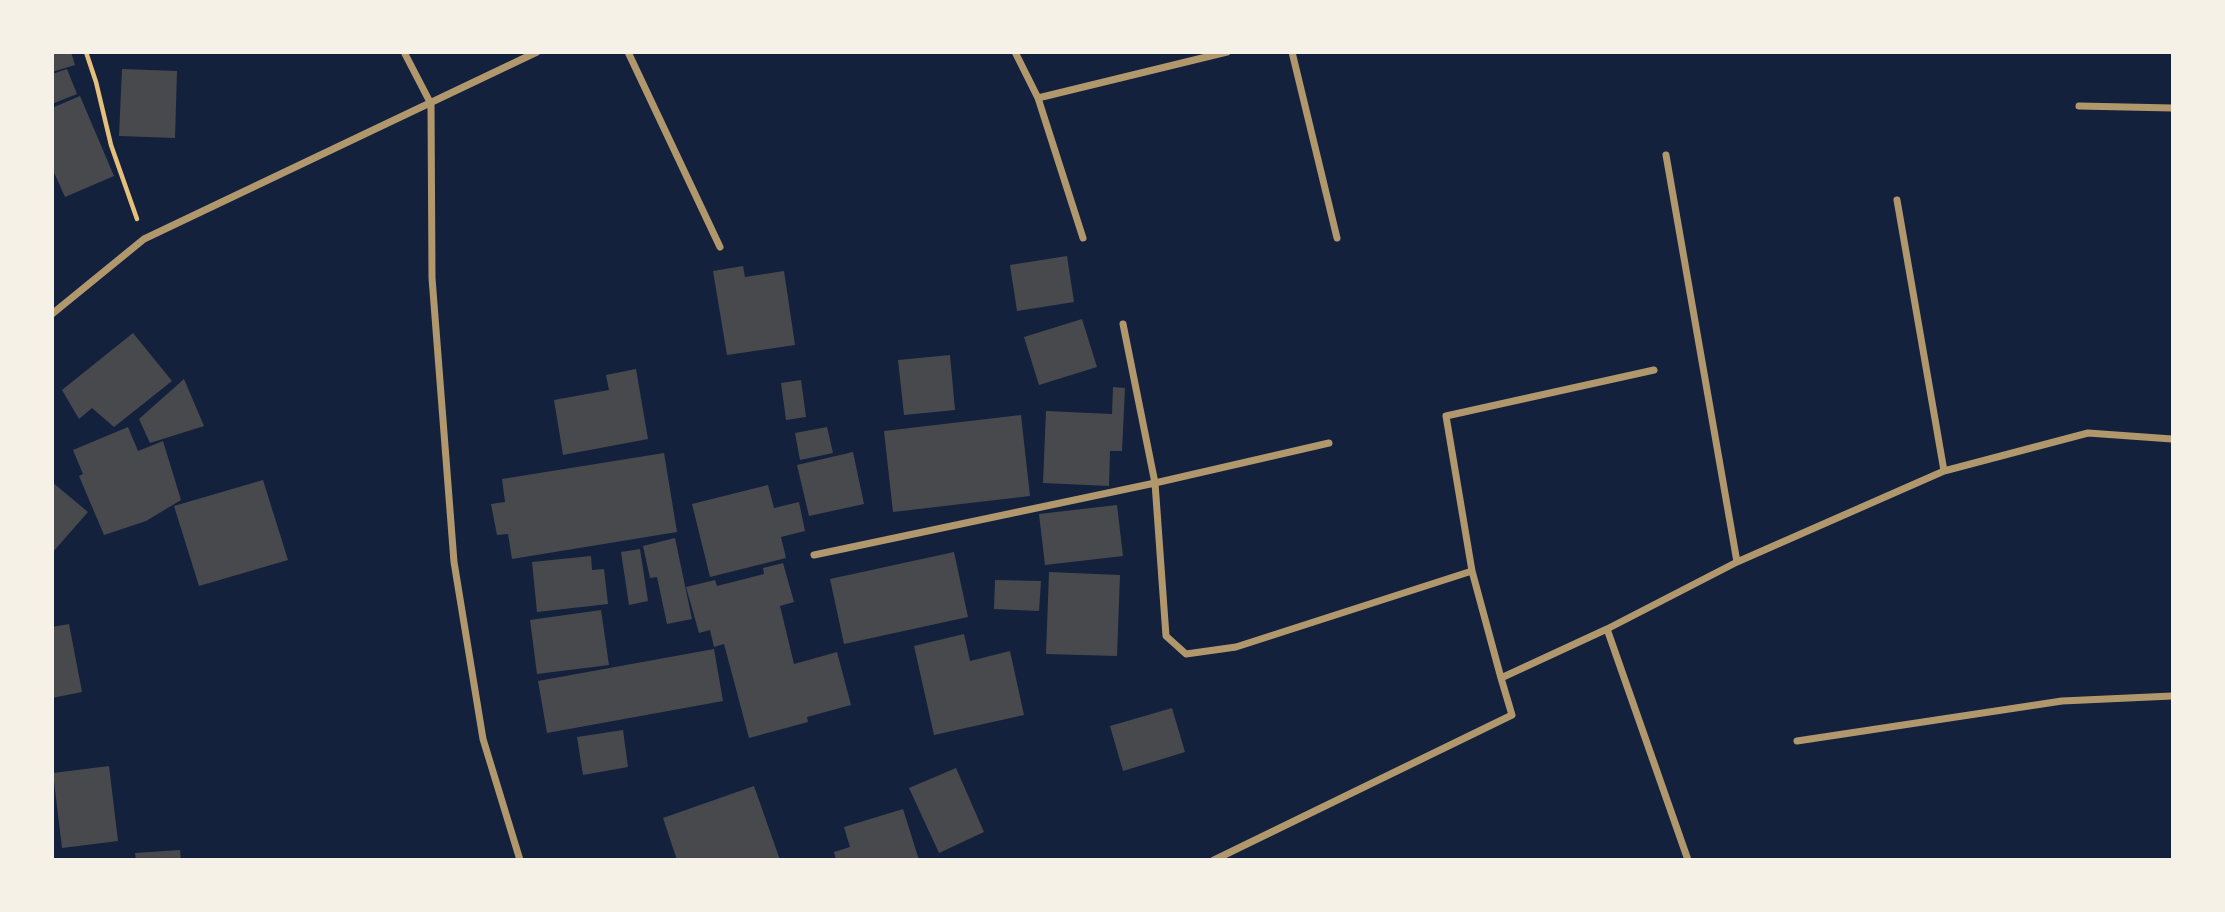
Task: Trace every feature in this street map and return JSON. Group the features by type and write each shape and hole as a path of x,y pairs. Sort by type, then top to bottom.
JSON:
{"street":[{"path":"404,52 431,104 432,278 454,562 483,739 520,859"},
{"path":"52,314 145,239 537,52"},
{"path":"628,52 720,247"},
{"path":"1015,52 1038,98 1083,238"},
{"path":"1038,98 1227,52"},
{"path":"1292,52 1337,238"},
{"path":"2079,106 2172,108"},
{"path":"1666,155 1737,562"},
{"path":"1897,200 1944,471"},
{"path":"1123,324 1155,483 1166,636 1186,654 1236,647 1472,571"},
{"path":"1214,859 1512,715 1472,571 1446,416 1654,370"},
{"path":"1501,678 1607,629 1737,562 1944,471 2088,433 2172,439"},
{"path":"814,555 1155,483 1329,443"},
{"path":"1607,629 1688,859"},
{"path":"1797,741 2062,701 2172,696"}],"path":[{"path":"86,52 111,145 145,239"}],"building":[{"path":"52,52 71,52 75,65 52,72"},
{"path":"67,69 77,94 52,104 52,74"},
{"path":"122,69 177,71 175,138 119,136"},
{"path":"80,96 114,176 65,197 52,168 52,108"},
{"path":"1067,256 1074,302 1017,311 1010,265"},
{"path":"743,266 745,277 784,271 795,345 727,355 713,271"},
{"path":"1082,319 1097,367 1039,385 1024,337"},
{"path":"133,333 172,381 114,427 92,408 79,419 62,390"},
{"path":"950,355 955,410 904,415 898,360"},
{"path":"636,369 648,439 563,455 554,400 609,390 606,375"},
{"path":"184,379 204,426 150,443 139,419"},
{"path":"801,380 806,417 786,420 781,383"},
{"path":"1113,387 1125,388 1122,451 1110,451 1109,486 1043,483 1046,411 1112,414"},
{"path":"1021,415 1030,496 893,512 884,431"},
{"path":"128,427 138,451 163,441 181,500 146,521 104,535 79,476 83,474 73,450"},
{"path":"827,427 833,453 800,460 795,433"},
{"path":"853,452 864,504 809,516 797,465"},
{"path":"664,453 677,532 512,559 508,534 497,535 491,504 505,502 502,479"},
{"path":"263,480 288,560 199,586 174,506"},
{"path":"52,482 88,512 52,553"},
{"path":"768,485 774,508 799,502 805,531 781,537 786,558 710,577 692,504"},
{"path":"1117,505 1123,556 1045,565 1039,514"},
{"path":"675,538 692,619 667,624 657,577 650,578 643,546"},
{"path":"640,549 648,601 629,605 621,552"},
{"path":"954,552 968,617 844,644 830,579"},
{"path":"591,556 592,570 604,569 608,604 537,612 532,562"},
{"path":"783,563 794,602 780,606 794,664 837,652 851,705 807,717 808,722 749,738 724,644 714,647 710,630 699,633 686,587 715,580 717,586 764,574 763,568"},
{"path":"1049,572 1120,575 1117,656 1046,654"},
{"path":"995,580 1041,581 1039,611 994,609"},
{"path":"601,610 609,665 537,674 530,620"},
{"path":"69,624 82,692 52,698 52,627"},
{"path":"964,634 970,661 1010,651 1024,715 934,735 914,646"},
{"path":"714,649 723,701 547,733 538,681"},
{"path":"1172,708 1185,752 1123,771 1110,726"},
{"path":"623,730 628,767 583,775 577,737"},
{"path":"109,766 118,841 62,848 53,773"},
{"path":"956,768 984,832 939,853 909,788"},
{"path":"754,786 780,860 677,860 663,818"},
{"path":"903,809 919,860 836,860 834,852 850,847 844,827"},
{"path":"180,850 181,860 136,860 135,853"}]}
